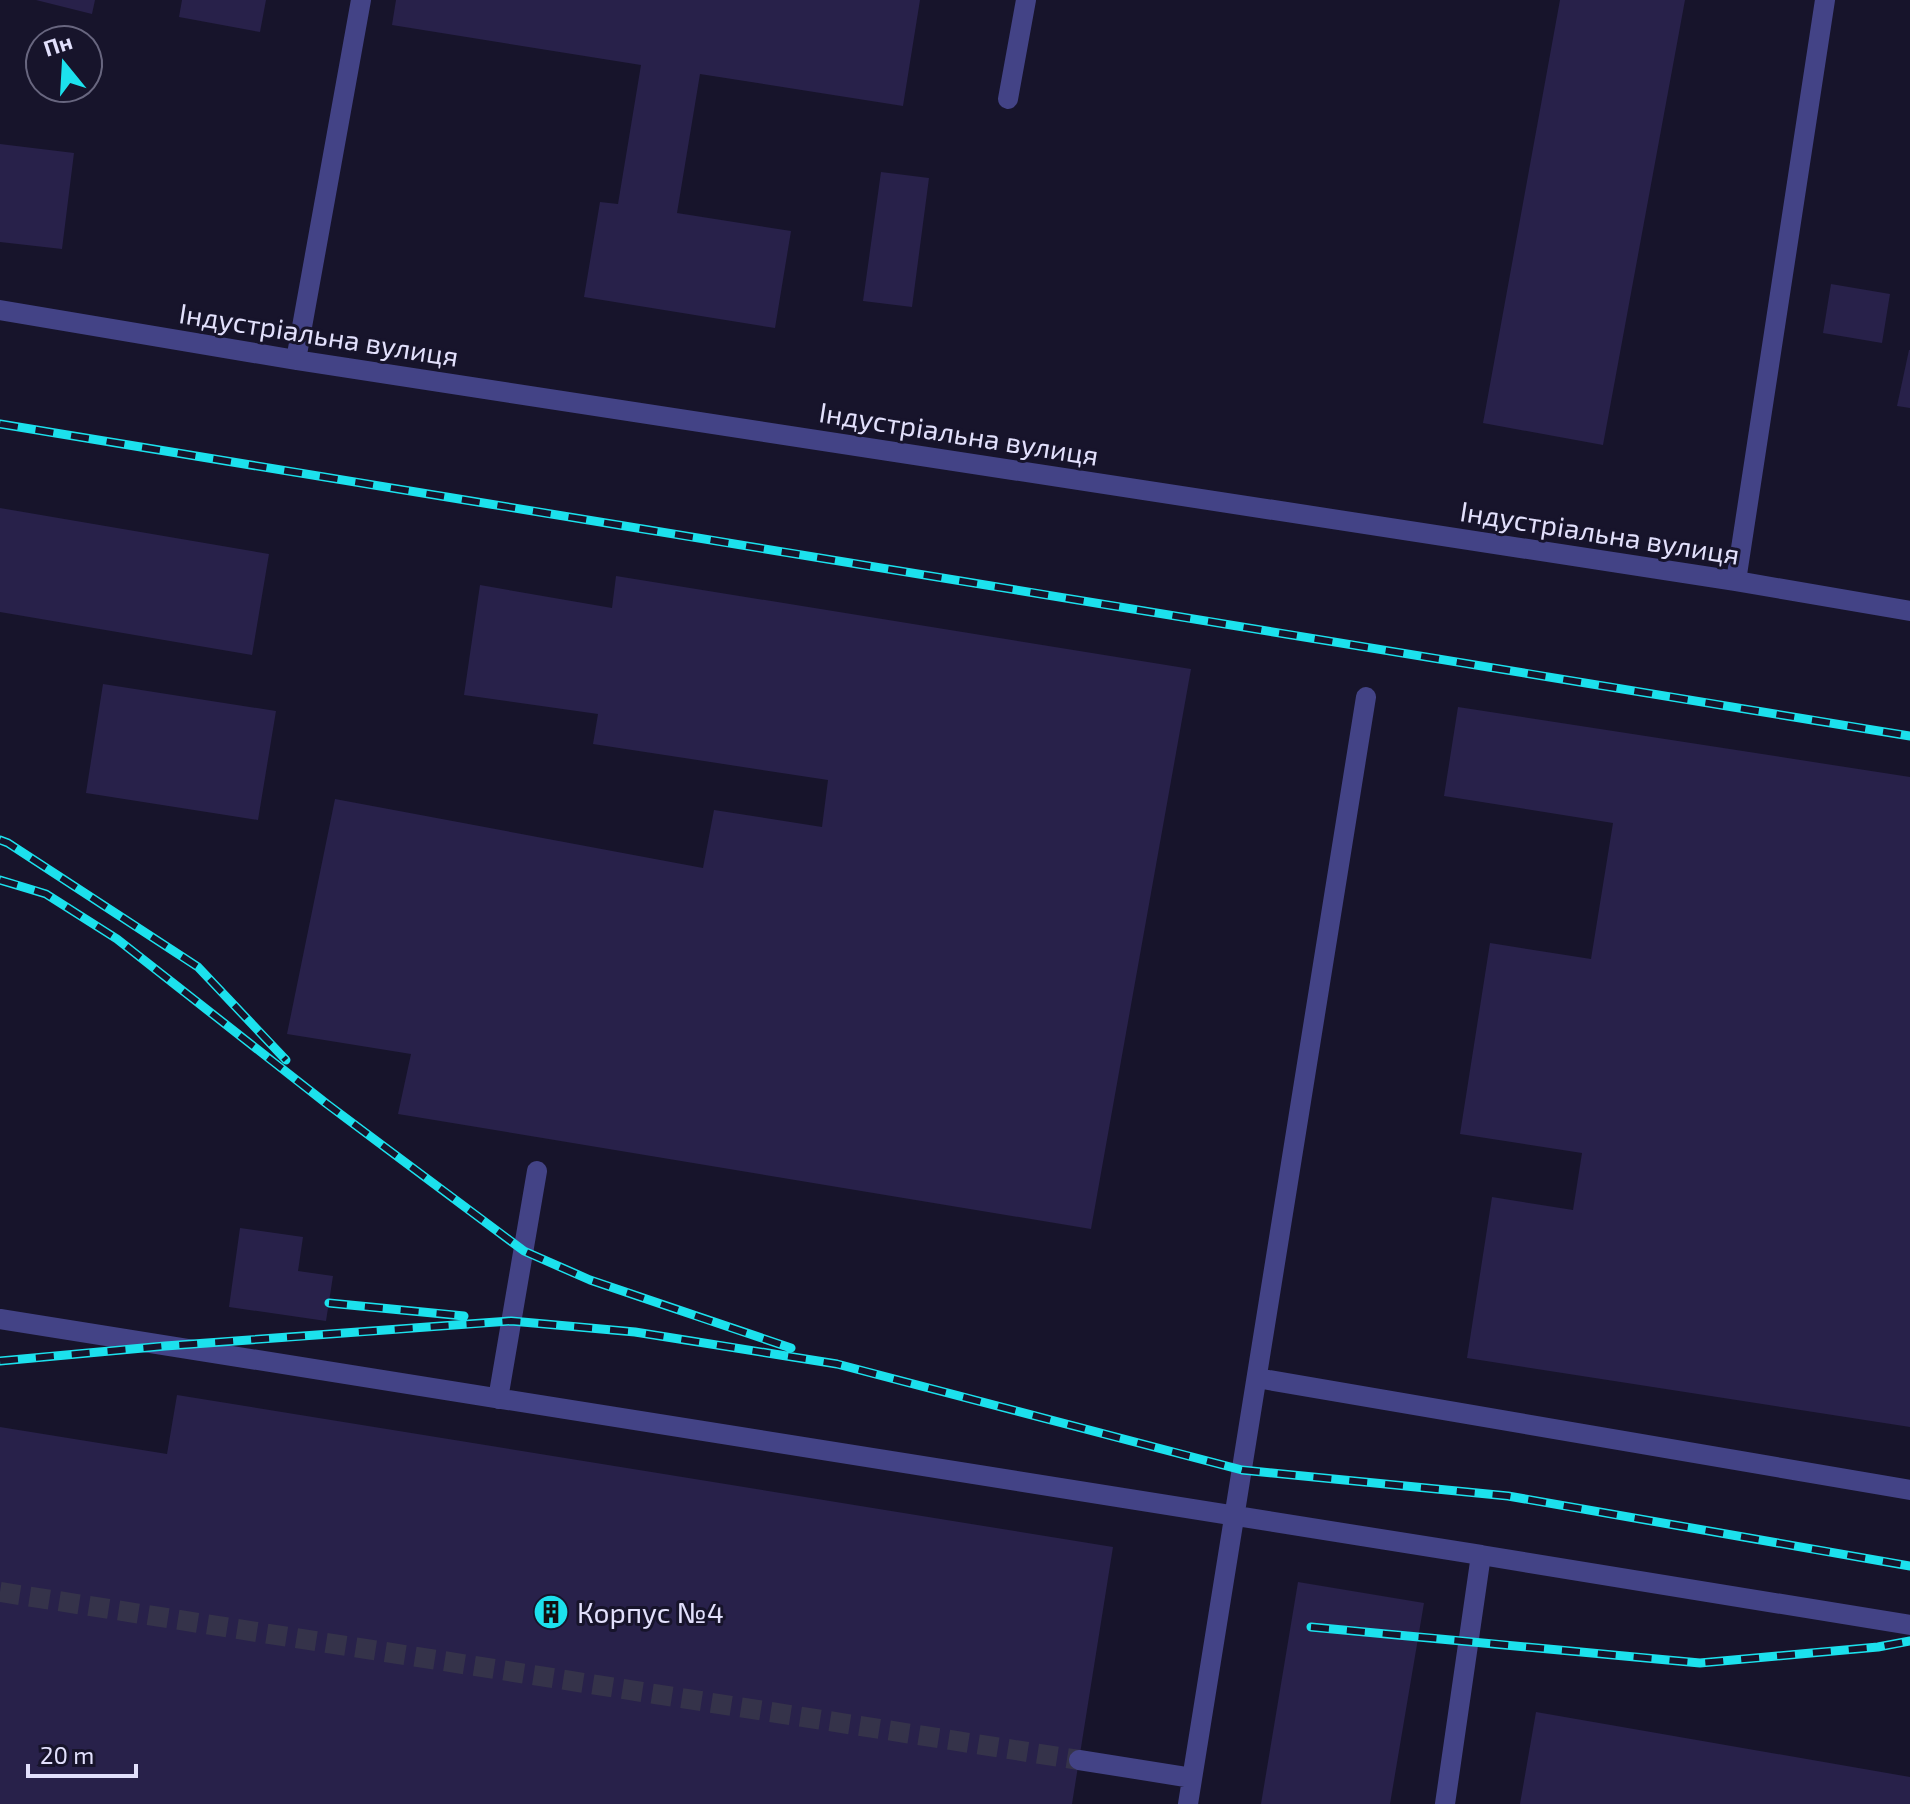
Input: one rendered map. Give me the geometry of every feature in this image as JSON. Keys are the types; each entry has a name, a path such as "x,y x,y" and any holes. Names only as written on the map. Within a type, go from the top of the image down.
{"street":[{"path":"296,360 361,0"},
{"path":"1008,99 1026,0"},
{"path":"1736,581 1825,0"},
{"name":"Індустріальна вулиця","path":"0,310 296,360 1736,581 1910,611"},
{"path":"1188,1804 1366,697"},
{"path":"498,1399 537,1171"},
{"path":"0,1319 1910,1625"},
{"path":"1257,1378 1910,1490"},
{"path":"1445,1804 1481,1555"},
{"path":"1079,1760 1192,1778"}],"building":[{"path":"36,0 95,0 92,14"},
{"path":"182,0 266,0 260,32 179,17"},
{"path":"396,0 920,0 903,106 700,74 677,213 791,231 775,328 584,297 600,202 618,204 641,65 392,25"},
{"path":"1560,0 1685,0 1603,445 1483,423"},
{"path":"0,144 74,153 62,249 0,242"},
{"path":"881,172 929,178 912,307 863,301"},
{"path":"1831,284 1890,294 1882,343 1823,333"},
{"path":"1910,350 1910,408 1897,406"},
{"path":"0,508 269,554 252,655 0,612"},
{"path":"616,576 1191,669 1091,1229 398,1114 411,1054 287,1034 335,799 703,868 714,810 822,827 828,780 593,744 598,714 464,695 480,585 612,608"},
{"path":"103,684 276,711 258,820 86,793"},
{"path":"1458,707 1910,777 1910,1427 1467,1358 1492,1197 1573,1210 1582,1153 1460,1134 1490,943 1591,959 1613,823 1444,796"},
{"path":"240,1228 303,1237 298,1271 333,1276 326,1321 229,1307"},
{"name":"Корпус №4","path":"177,1395 1113,1547 1072,1804 0,1804 0,1427 167,1454"},
{"path":"1298,1582 1424,1603 1390,1804 1261,1804"},
{"path":"1536,1712 1910,1777 1910,1804 1520,1804"}],"tunnel":[{"path":"0,1592 1079,1760"}],"railway":[{"path":"0,424 1910,736"},
{"path":"0,840 198,967 286,1060"},
{"path":"0,880 46,894 117,939 327,1104 524,1251 590,1280 791,1348"},
{"path":"329,1303 464,1316"},
{"path":"0,1361 511,1321 635,1332 837,1364 1242,1470 1508,1496 1910,1566"},
{"path":"1311,1627 1700,1663 1878,1647 1910,1641"}],"place":[{"name":"Корпус №4","path":"551,1612"}]}
